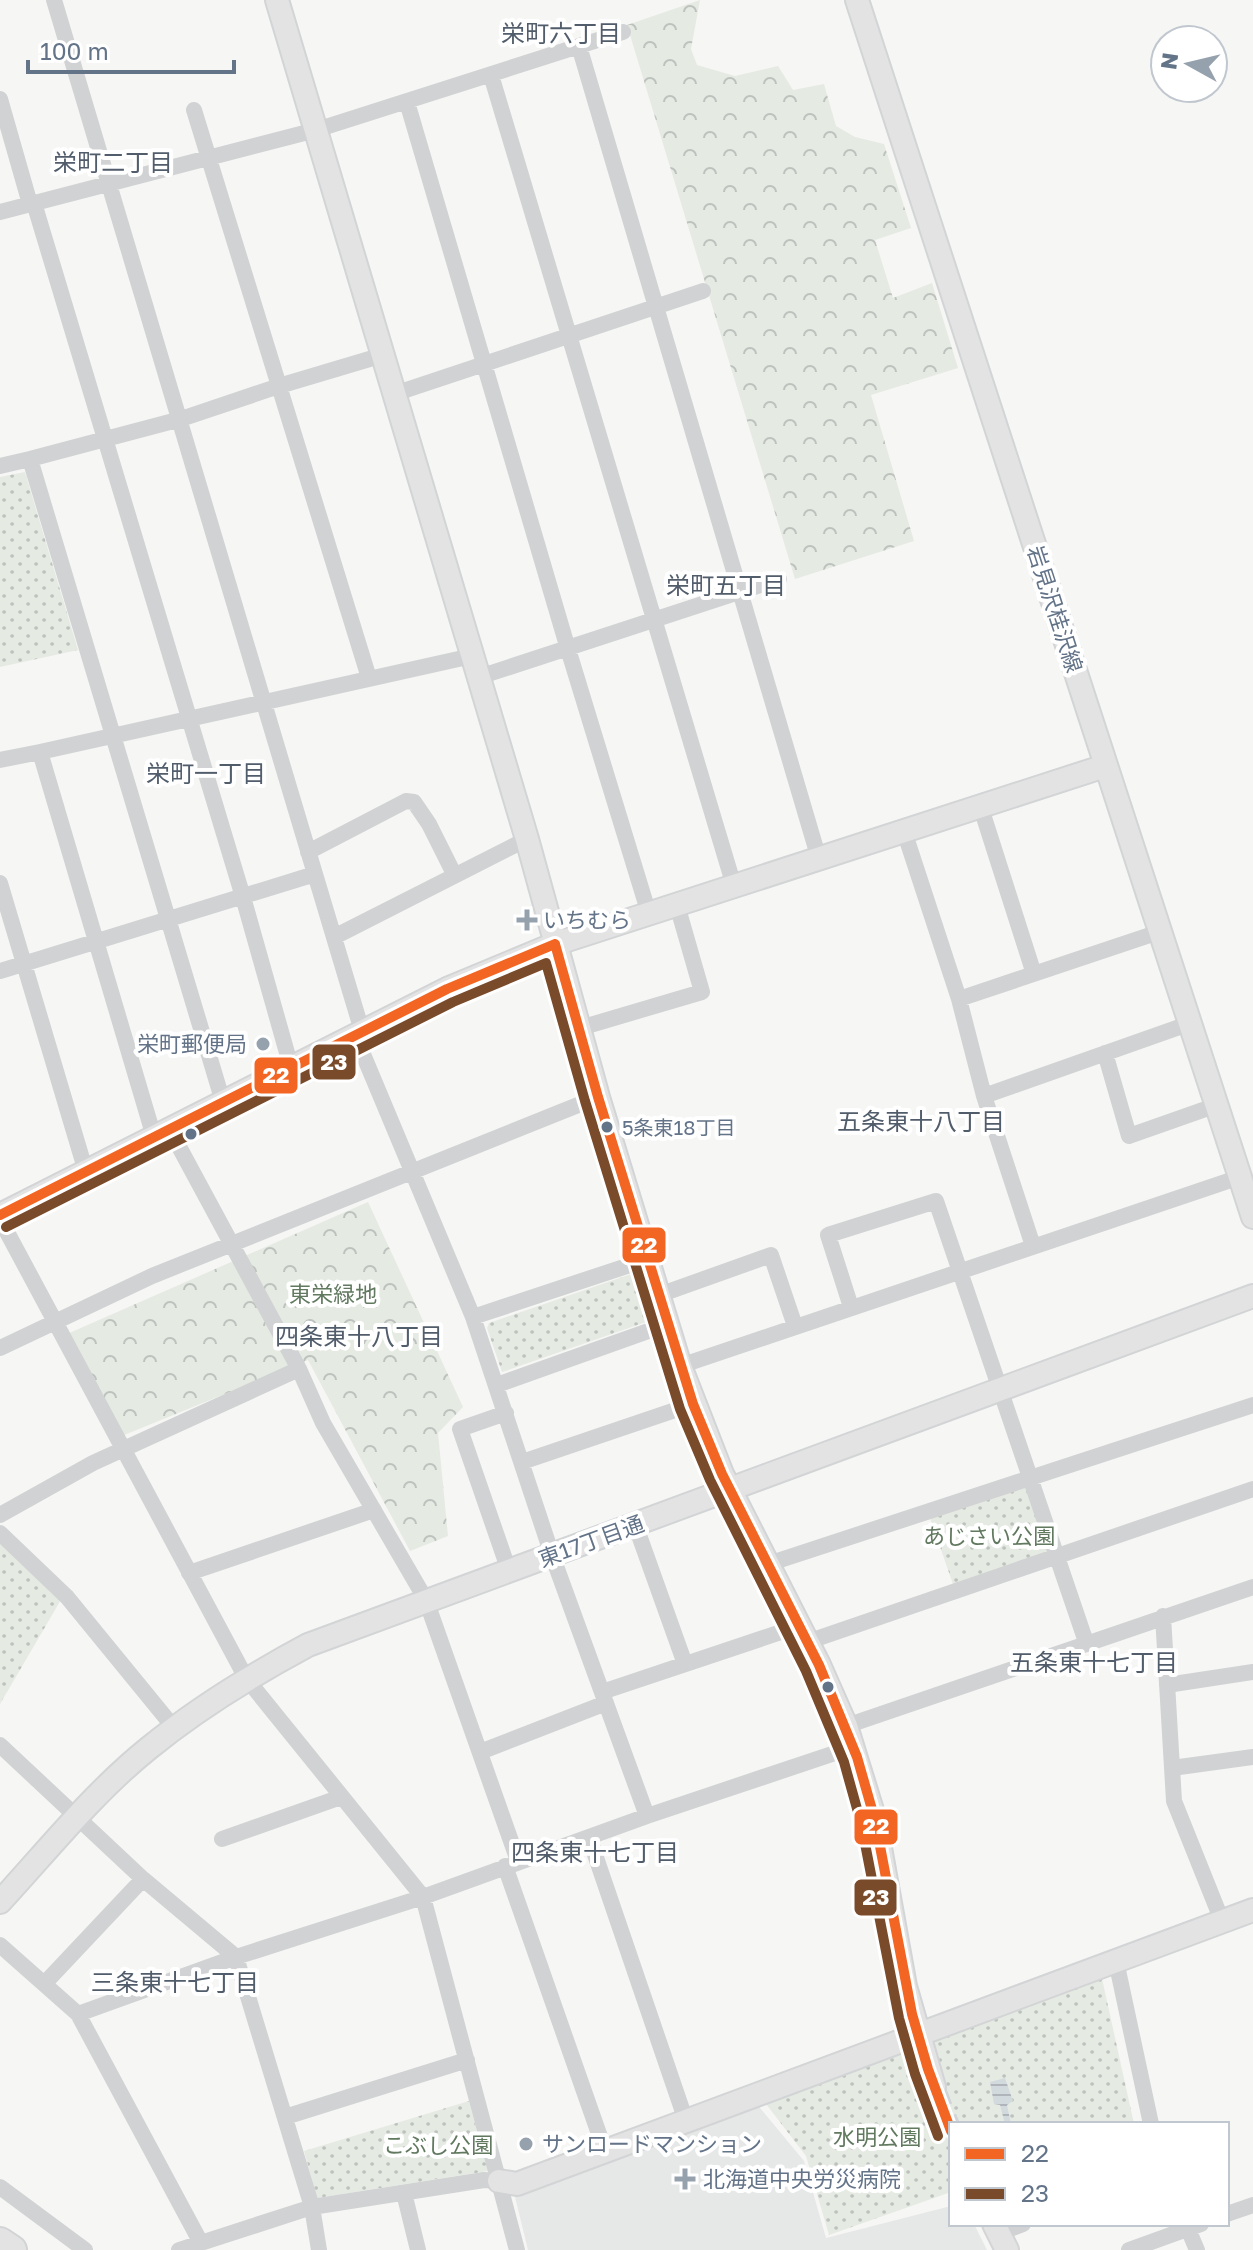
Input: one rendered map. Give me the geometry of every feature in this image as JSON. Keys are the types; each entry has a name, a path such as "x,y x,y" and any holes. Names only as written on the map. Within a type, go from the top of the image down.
{"highway":[{"path":"0,2242 12,2250"}],"street":[{"path":"54,0 265,702 334,937 358,1033 473,1317 552,1555 647,1816"},
{"path":"277,0 527,839 598,1097 680,1366 729,1489 846,1726 875,1820 905,1986 934,2087"},
{"name":"岩見沢桂沢線","path":"857,0 969,334 1188,1024 1248,1197"},
{"path":"0,212 316,130 623,32"},
{"path":"579,46 819,859"},
{"path":"491,75 734,886"},
{"path":"0,99 243,897 291,1067"},
{"path":"407,102 649,914"},
{"path":"194,110 369,678"},
{"path":"394,394 703,291"},
{"path":"0,466 181,419 383,355"},
{"path":"30,459 223,1102"},
{"path":"0,760 369,678 475,666 568,649 779,579"},
{"path":"40,752 97,942 162,1133 233,1243 299,1369 323,1423 426,1600 480,1752 512,1864 605,2151"},
{"path":"517,2250 423,1897 246,1678 0,1217 473,977 555,944 1105,766"},
{"path":"308,852 406,801 414,802 429,824 454,874"},
{"path":"981,808 1034,974"},
{"path":"904,831 959,999 984,1096 1033,1246"},
{"path":"334,937 527,839"},
{"path":"0,971 315,874"},
{"path":"0,883 86,1172"},
{"path":"580,1028 702,992 677,905"},
{"path":"959,999 1159,932"},
{"path":"984,1096 1188,1024"},
{"path":"1105,1053 1129,1136 1217,1105"},
{"path":"0,1348 152,1276 598,1097"},
{"path":"680,1366 1033,1246 1248,1197"},
{"path":"851,1307 828,1235 936,1201 1086,1642"},
{"path":"659,1295 771,1255 795,1326"},
{"path":"473,1317 648,1259"},
{"name":"東17丁目通","path":"0,1902 77,1817 149,1748 246,1678 308,1645 1253,1296"},
{"path":"497,1385 668,1324"},
{"path":"0,1515 123,1449 299,1369"},
{"path":"522,1462 693,1404"},
{"path":"768,1564 1253,1405"},
{"path":"506,1413 460,1429 509,1571"},
{"path":"480,1752 685,1664 803,1634 1056,1557 1253,1489"},
{"path":"189,1573 374,1510"},
{"path":"635,1524 685,1664"},
{"path":"0,1533 67,1597 175,1729"},
{"path":"846,1726 1253,1587"},
{"path":"1163,1616 1174,1801 1222,1921"},
{"path":"1167,1685 1253,1672"},
{"path":"0,1745 143,1879 236,1957 312,2207 319,2250"},
{"path":"78,2014 236,1957 423,1897 647,1816 853,1747"},
{"path":"1172,1768 1253,1757"},
{"path":"222,1839 341,1797"},
{"path":"589,1837 686,2121"},
{"path":"45,1983 143,1879"},
{"path":"179,2250 312,2207 484,2180 517,2184 1253,1910"},
{"path":"0,1945 78,2014 201,2243"},
{"path":"1116,1961 1151,2122"},
{"path":"285,2117 467,2060"},
{"path":"0,2187 85,2250"},
{"path":"404,2193 418,2250"},
{"path":"1229,2213 1253,2205"},
{"path":"1000,2236 1019,2226"},
{"path":"1129,2250 1191,2226 1197,2250"}],"shaded area":[{"path":"1005,2078 1013,2101 1007,2105 1011,2122 1004,2122 1000,2105 994,2104 990,2082"},
{"name":"北海道中央労災病院","path":"756,2103 804,2161 826,2238 949,2207 949,2226 975,2226 987,2250 528,2250 515,2197"}],"green space":[{"path":"700,0 691,49 697,65 735,76 778,66 793,90 824,84 836,126 855,137 884,144 911,228 875,240 893,298 932,283 958,368 871,395 914,541 795,579 627,25"},
{"path":"25,472 78,650 0,667 0,477"},
{"name":"東栄緑地","path":"368,1202 463,1407 438,1433 448,1536 410,1551 308,1360 117,1438 67,1334"},
{"path":"634,1273 649,1321 502,1372 487,1328 489,1323"},
{"name":"あじさい公園","path":"1025,1485 1049,1554 954,1587 930,1518"},
{"path":"0,1539 62,1598 0,1704"},
{"name":"水明公園","path":"1101,1974 1134,2122 949,2122 949,2193 829,2235 806,2156 763,2100"},
{"name":"こぶし公園","path":"469,2101 488,2171 317,2198 304,2151"}],"tunnel":[{"path":"934,2087 949,2126"}],"transit line":[{"name":"22","path":"555,944 598,1097 693,1404 722,1474 819,1665 857,1757 875,1820 912,2014 949,2126"},
{"name":"22","path":"0,1215 447,989 555,944"},
{"name":"23","path":"6,1227 453,1002 546,963 680,1409 710,1480 806,1671 844,1762 861,1823 899,2018 938,2136"}],"place":[{"name":"いちむら","path":"527,920"},
{"name":"栄町郵便局","path":"263,1044"},
{"name":"5条東18丁目","path":"607,1127"},
{"name":"サンロードマンション","path":"526,2144"},
{"name":"北海道中央労災病院","path":"685,2179"}],"district":[{"name":"栄町六丁目","path":"561,34"},
{"name":"栄町二丁目","path":"113,163"},
{"name":"栄町五丁目","path":"726,586"},
{"name":"栄町一丁目","path":"206,774"},
{"name":"五条東十八丁目","path":"921,1122"},
{"name":"四条東十八丁目","path":"359,1337"},
{"name":"五条東十七丁目","path":"1094,1663"},
{"name":"四条東十七丁目","path":"595,1853"},
{"name":"三条東十七丁目","path":"175,1983"}]}
